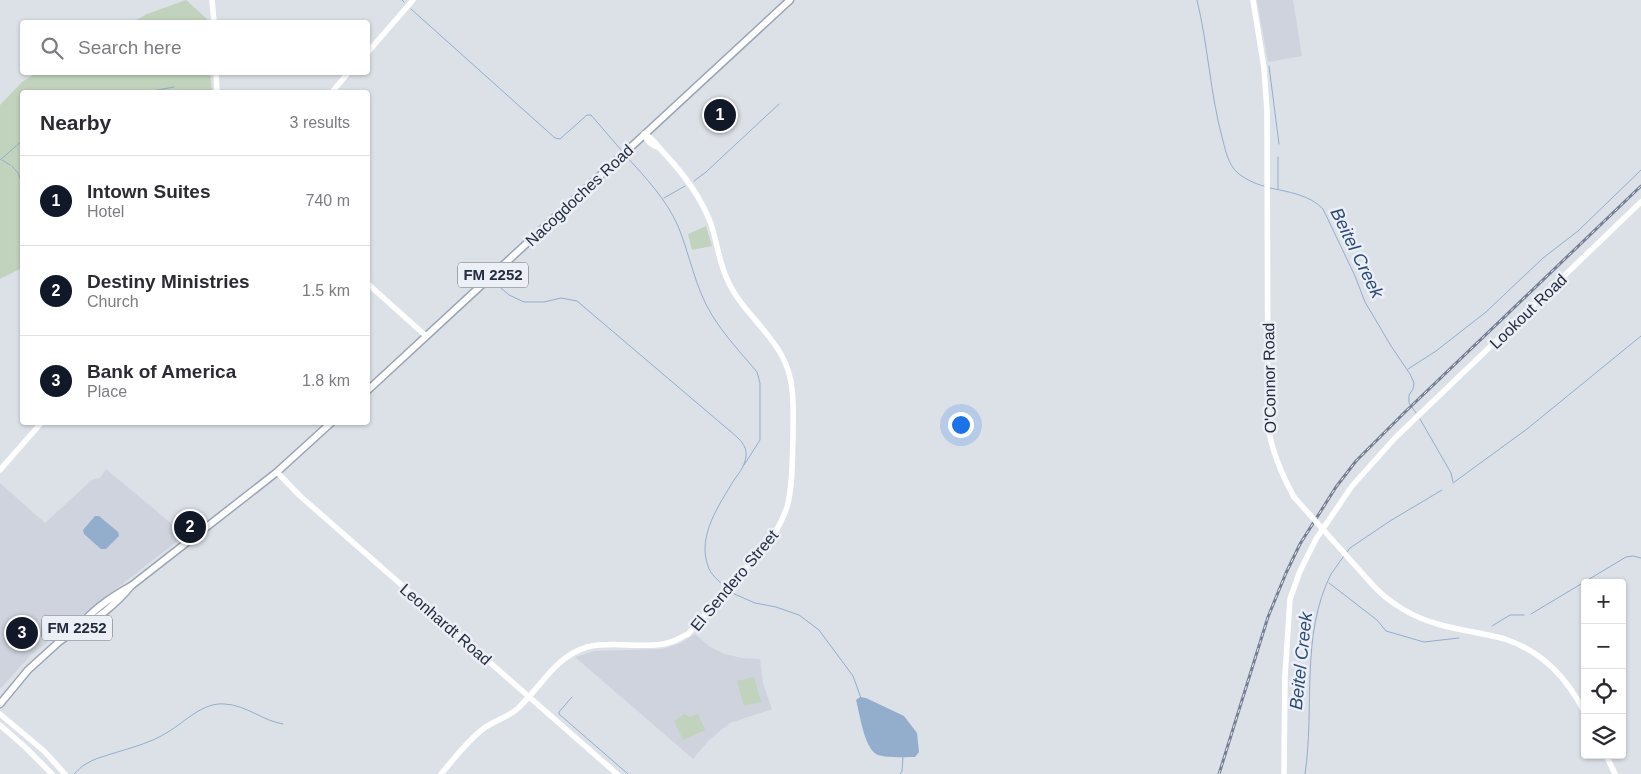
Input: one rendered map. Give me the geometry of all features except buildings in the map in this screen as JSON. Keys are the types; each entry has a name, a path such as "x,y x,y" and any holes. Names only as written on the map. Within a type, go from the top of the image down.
{"main road":[{"name":"Nacogdoches Road","path":"370,388 790,0"},
{"name":"FM 2252","path":"0,704 28,670 84,620 115,595 131,586 277,472 329,425"}],"street":[{"path":"212,0 214,20"},
{"path":"370,50 413,0"},
{"name":"O'Connor Road","path":"1253,0 1265,80 1267,111 1268,427 1280,469 1294,497 1379,592 1407,611 1430,622 1506,640 1534,653 1552,666 1568,684 1581,706"},
{"path":"216,75 217,90"},
{"path":"334,90 346,75"},
{"name":"El Sendero Street","path":"441,774 481,730 511,714 530,696 558,663 580,650 596,646 658,645 674,641 688,634 773,536 783,518 788,501 792,470 793,397 786,365 778,350 745,310 732,290 721,263 710,223 696,194 680,170 657,147 647,141 644,134"},
{"name":"Lookout Road","path":"1284,774 1286,650 1290,599 1295,583 1313,545 1352,486 1396,438 1641,202"},
{"path":"370,286 426,336"},
{"path":"0,470 39,425"},
{"name":"Leonhardt Road","path":"277,472 299,495 617,774"},
{"path":"0,714 44,751 65,774"},
{"path":"0,726 25,747 52,774"},
{"path":"1608,759 1615,774"}],"shaded area":[{"path":"1257,0 1293,0 1302,56 1268,62"},
{"path":"106,469 185,535 31,655 0,689 0,483 45,523 93,479 100,478"},
{"path":"695,634 710,647 725,654 742,658 760,659 763,683 772,709 730,723 709,740 693,759 575,657 595,651 662,649 681,643"}],"green space":[{"path":"186,0 207,20 136,20 147,14"},
{"path":"33,75 210,75 212,90 20,90 20,269 0,279 0,105 22,82"},
{"path":"706,226 712,246 692,250 688,234"},
{"path":"754,677 761,702 744,706 737,681"},
{"path":"684,714 690,717 698,714 705,730 683,740 674,721"}],"water":[{"path":"95,516 99,516 118,532 119,536 106,549 101,549 84,534 83,530"},
{"path":"860,697 904,716 917,733 919,752 915,757 886,757 878,755 873,751 866,739 861,722 856,700"}],"waterway":[{"name":"Beitel Creek","path":"1197,0 1215,103 1228,158 1240,175 1264,186"},
{"path":"411,9 555,138 560,139 587,115 591,115 622,151"},
{"path":"1269,66 1279,144"},
{"path":"158,90 174,87"},
{"path":"694,181 779,104"},
{"path":"0,160 20,143"},
{"path":"626,156 668,207 678,226 706,305 722,330 757,372 760,383 760,440 744,465"},
{"path":"1278,157 1278,189"},
{"path":"2,160 10,165"},
{"path":"12,166 20,178"},
{"path":"1408,369 1436,351 1486,312 1543,258 1578,231 1641,170"},
{"path":"664,198 685,186"},
{"name":"Beitel Creek","path":"1270,188 1306,197 1323,209 1355,276 1365,302 1410,374 1414,383 1409,395 1409,403 1416,413"},
{"path":"494,282 509,295 524,302 544,302 561,298 577,301 733,433 742,443 746,452 744,464 716,510 707,532 705,543 705,555 709,569 725,587"},
{"path":"1453,483 1527,429 1641,336"},
{"name":"Beitel Creek","path":"1420,419 1451,473 1453,482"},
{"name":"Beitel Creek","path":"1347,552 1390,521 1442,490"},
{"name":"Beitel Creek","path":"1305,774 1308,749 1310,672 1315,622 1321,598 1331,574 1344,556"},
{"path":"1531,614 1626,557 1641,558"},
{"path":"1329,583 1377,620 1386,631 1424,642 1459,638"},
{"path":"732,593 755,603 776,607 799,615 819,630 853,676 861,698"},
{"path":"1492,626 1510,615 1524,615"},
{"path":"572,697 559,714 628,774"},
{"path":"74,774 95,759 155,739 202,709 217,704 240,707 268,720 283,724"},
{"path":"900,774 903,756"}],"railway":[{"path":"1219,774 1268,617 1300,544 1336,487 1356,461 1404,413 1641,186"}],"place":[{"name":"Intown Suites","path":"720,115"},
{"name":"Destiny Ministries","path":"190,527"},
{"name":"Bank of America","path":"22,633"}]}
